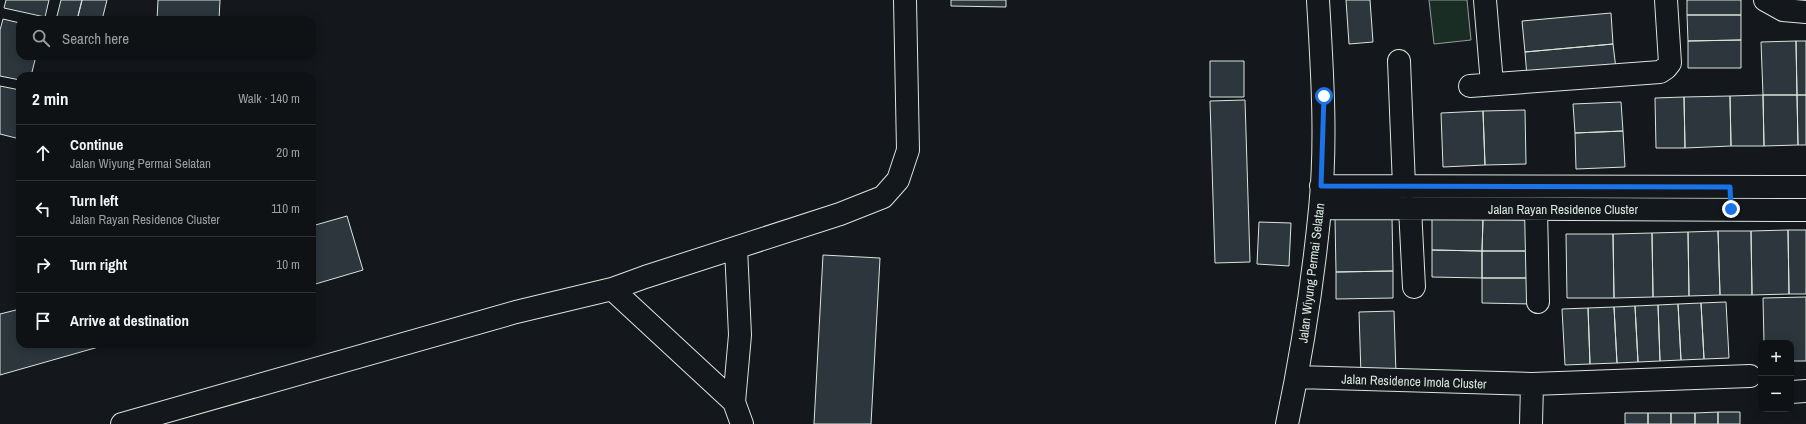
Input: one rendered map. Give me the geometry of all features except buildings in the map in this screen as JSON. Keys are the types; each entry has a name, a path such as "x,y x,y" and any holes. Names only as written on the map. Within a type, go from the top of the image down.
{"street":[{"path":"122,424 516,312 612,289 840,214 883,197 898,180 908,150 905,0"},
{"name":"Jalan Wiyung Permai Selatan","path":"1287,424 1338,208 1321,186 1324,96 1318,0"},
{"path":"1485,0 1492,84"},
{"path":"1470,86 1660,72 1670,63 1666,0"},
{"path":"1765,0 1783,10 1806,12"},
{"path":"1399,61 1404,186"},
{"name":"Jalan Rayan Residence Cluster","path":"1321,186 1806,187"},
{"path":"1338,208 1355,186"},
{"path":"1730,187 1731,209"},
{"name":"Jalan Rayan Residence Cluster","path":"1338,208 1806,210"},
{"path":"1410,208 1414,288"},
{"path":"1536,209 1538,302"},
{"path":"736,248 740,335 734,402 742,424"},
{"path":"612,289 734,402"},
{"name":"Jalan Residence Imola Cluster","path":"1297,378 1532,384 1750,376"},
{"path":"1531,424 1532,384"},
{"path":"1794,392 1806,391"}],"green space":[{"path":"1429,0 1467,0 1471,40 1434,44"}],"route":[{"path":"1324,96 1321,186 1730,187 1731,209"}]}
